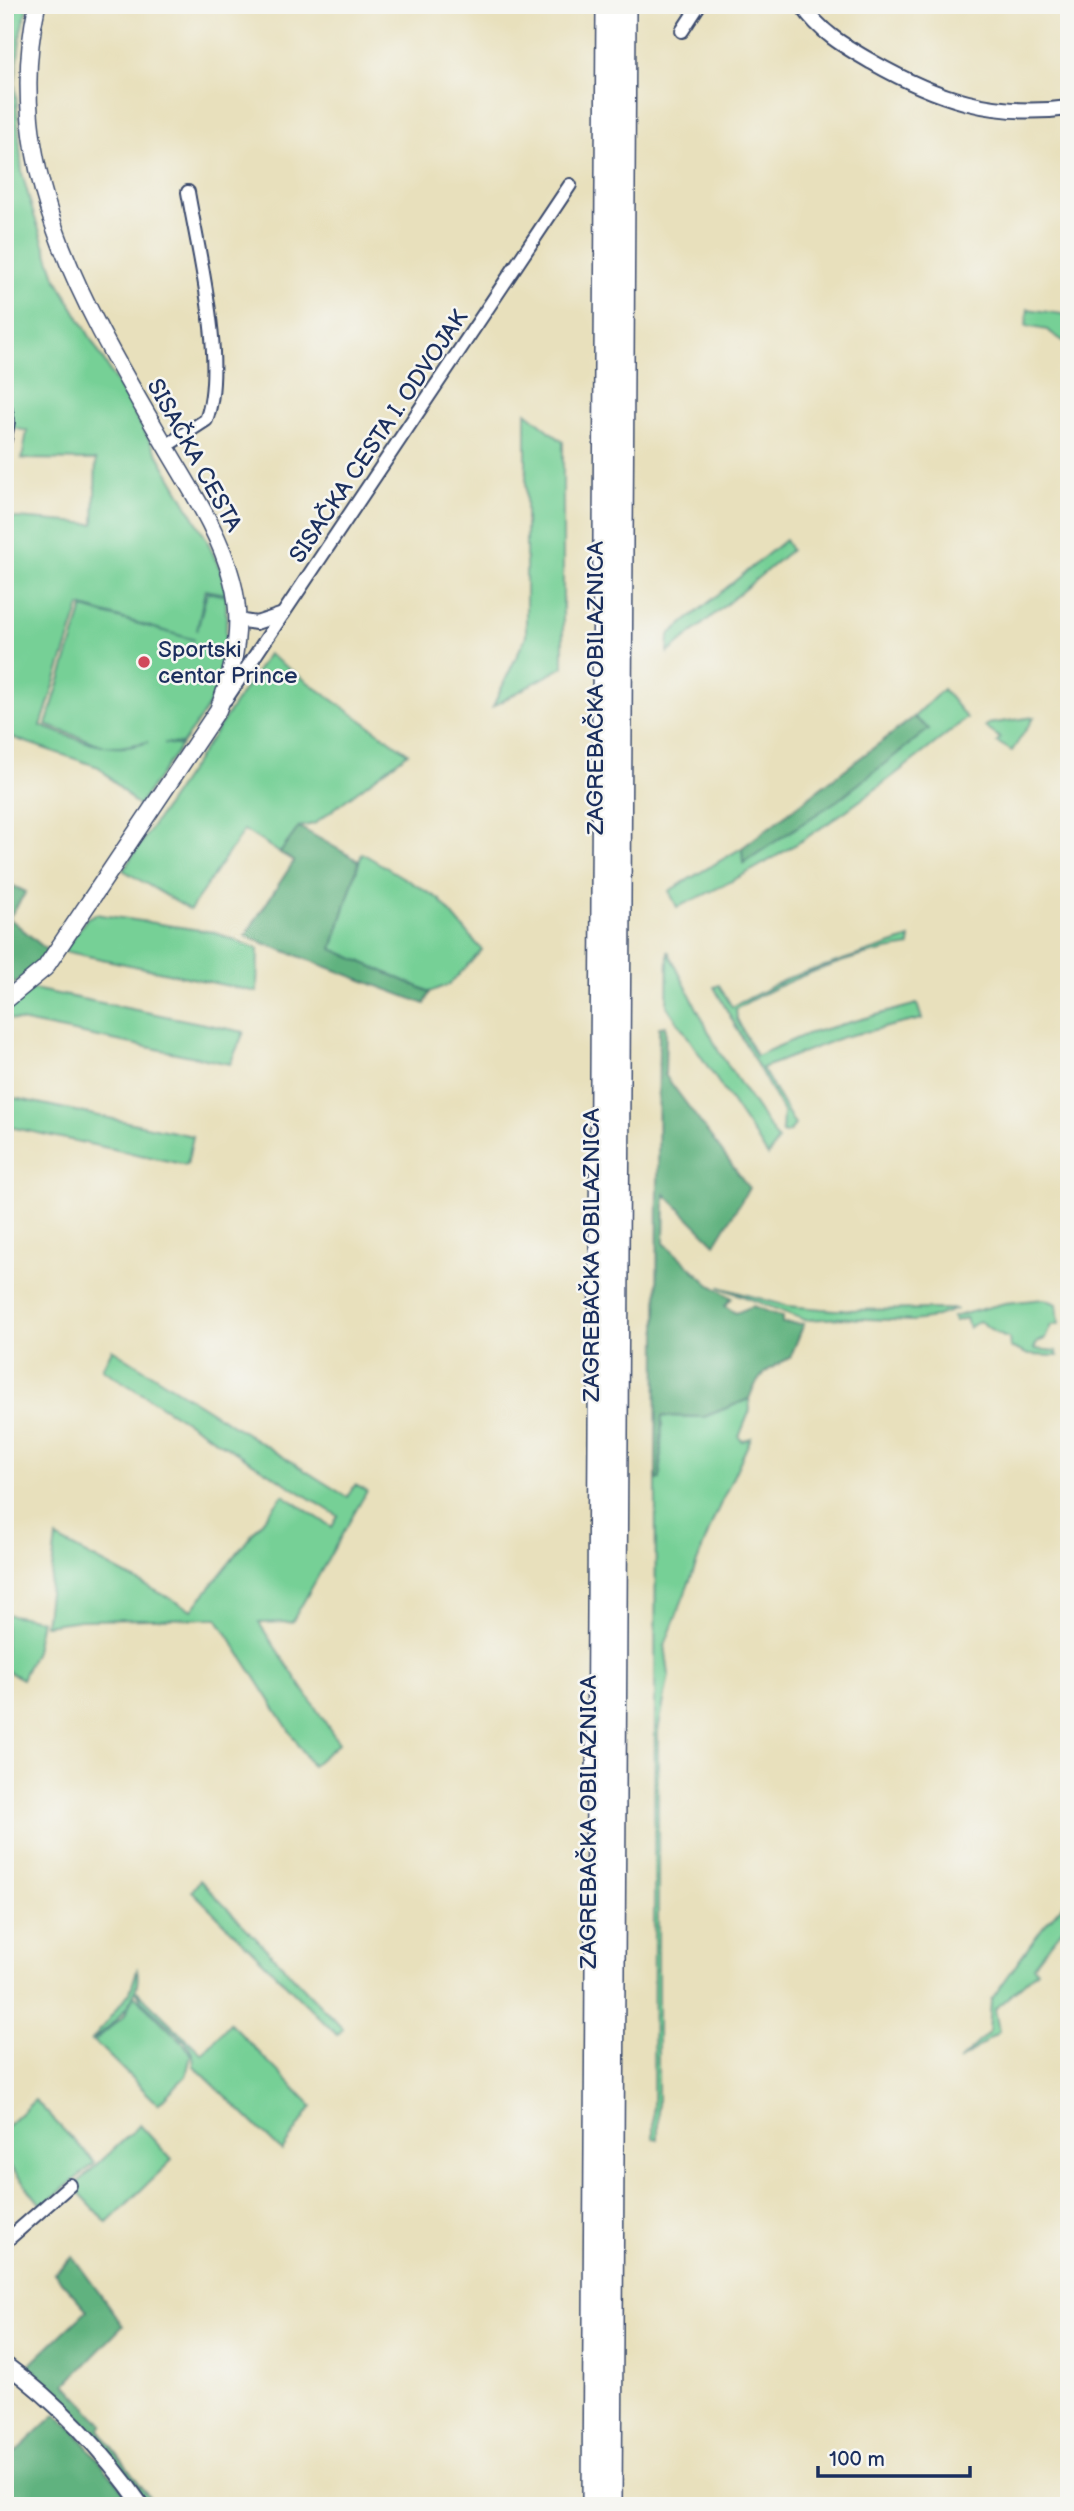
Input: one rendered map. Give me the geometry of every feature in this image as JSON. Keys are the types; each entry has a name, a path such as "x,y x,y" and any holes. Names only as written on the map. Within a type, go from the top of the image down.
{"highway":[{"name":"ZAGREBAČKA OBILAZNICA","path":"593,2506 607,5"},
{"name":"ZAGREBAČKA OBILAZNICA","path":"611,2506 625,5"}],"main road":[{"name":"SISAČKA CESTA","path":"5,1001 45,968 218,710 232,663 237,620 233,581 203,510 72,283 51,239 31,172 24,108 28,44 37,5"}],"street":[{"path":"682,30 699,5"},
{"path":"802,5 820,29 835,42 936,95 990,108 1024,111 1069,107"},
{"name":"SISAČKA CESTA I. ODVOJAK","path":"218,710 570,185"},
{"path":"166,446 205,419 212,390 211,334 188,192"},
{"path":"5,406 8,421 5,440"},
{"path":"237,620 256,623 283,614"},
{"path":"5,2242 70,2185"},
{"path":"5,2364 58,2405 80,2427 142,2506"}],"green space":[{"path":"5,5 28,5 21,30 15,84 22,173 55,276 207,540 221,571 226,594 205,590 197,631 207,592 226,596 225,651 216,691 182,744 164,743 181,746 138,806 99,767 5,735 5,517 94,524 96,460 22,459 27,431 5,426","holes":["80,606 195,640 83,608 46,725 104,746 41,726"]},
{"path":"1028,309 1069,315 1069,345 1047,330 1026,326"},
{"path":"526,412 563,442 563,667 493,706 526,636"},
{"path":"785,540 791,550 668,653 669,635"},
{"path":"268,654 408,753 314,824 299,827 280,853 244,830 190,910 123,870"},
{"path":"943,689 967,718 829,823 717,889 677,907 669,891 742,848 744,863 928,729 914,717"},
{"path":"914,717 929,729 838,800 743,863 742,848"},
{"path":"1034,717 1012,751 997,742 1000,738 985,727 988,724"},
{"path":"299,827 359,861 332,949 430,992 425,1004 245,936 294,861 280,853"},
{"path":"362,853 439,899 482,950 450,984 430,992 332,949"},
{"path":"5,882 26,892 9,918 48,951 34,969 5,990"},
{"path":"95,914 213,932 258,949 257,992 64,951 87,918"},
{"path":"910,938 910,946 865,955 820,969 736,1009 737,1019 756,1056 807,1034 917,1004 922,1019 843,1037 762,1068 795,1125 789,1132 782,1133 783,1112 714,987 719,985 732,1007 788,978"},
{"path":"668,951 719,1052 778,1140 768,1156 667,1006"},
{"path":"33,989 244,1032 230,1064 5,1018 5,1011"},
{"path":"666,1026 665,1075 749,1188 715,1244 665,1194 664,1243 709,1284 732,1298 725,1306 736,1313 753,1306 782,1317 782,1323 804,1324 790,1358 764,1374 749,1399 704,1417 662,1416 660,1479 656,1480 659,1027"},
{"path":"5,1096 193,1136 187,1165 5,1126"},
{"path":"719,1287 787,1306 835,1310 957,1309 913,1321 844,1318 805,1320"},
{"path":"1044,1299 1057,1304 1059,1324 1051,1325 1045,1339 1037,1342 1034,1349 1056,1351 1058,1356 1029,1355 1010,1347 1009,1338 997,1334 979,1321 969,1328 966,1318 955,1321 952,1317 1005,1303"},
{"path":"112,1349 347,1497 355,1485 367,1491 292,1622 259,1623 339,1743 312,1766 217,1618 80,1620 45,1625 56,1538 192,1610 283,1495 332,1527 338,1516 102,1369"},
{"path":"749,1399 750,1410 739,1437 742,1441 751,1438 715,1516 665,1645 669,1675 658,1731 658,2139 653,2138 656,1480 660,1479 662,1416 704,1417"},
{"path":"5,1614 41,1620 35,1651 22,1679 5,1670"},
{"path":"200,1880 343,2029 337,2035 192,1891"},
{"path":"1069,1898 1069,1921 1033,1966 1037,1971 995,2009 999,2032 959,2061 989,2032 991,2000 1043,1927"},
{"path":"137,1970 138,1980 131,2001 108,2028 91,2041 130,1992"},
{"path":"137,1991 202,2054 230,2023 312,2106 282,2151 194,2066 193,2055 186,2042 141,2000"},
{"path":"134,1995 185,2045 191,2055 186,2076 158,2104 94,2041 124,2016"},
{"path":"35,2100 95,2163 42,2206 5,2160 5,2128"},
{"path":"140,2125 172,2160 107,2223 73,2187"},
{"path":"73,2257 123,2326 66,2384 103,2425 99,2429 156,2506 149,2506 83,2423 24,2370 87,2310 54,2273"},
{"path":"56,2414 74,2430 131,2499 115,2506 102,2500 99,2506 5,2506 5,2462"}],"place":[{"name":"Sportski centar Prince","path":"144,662"}]}
